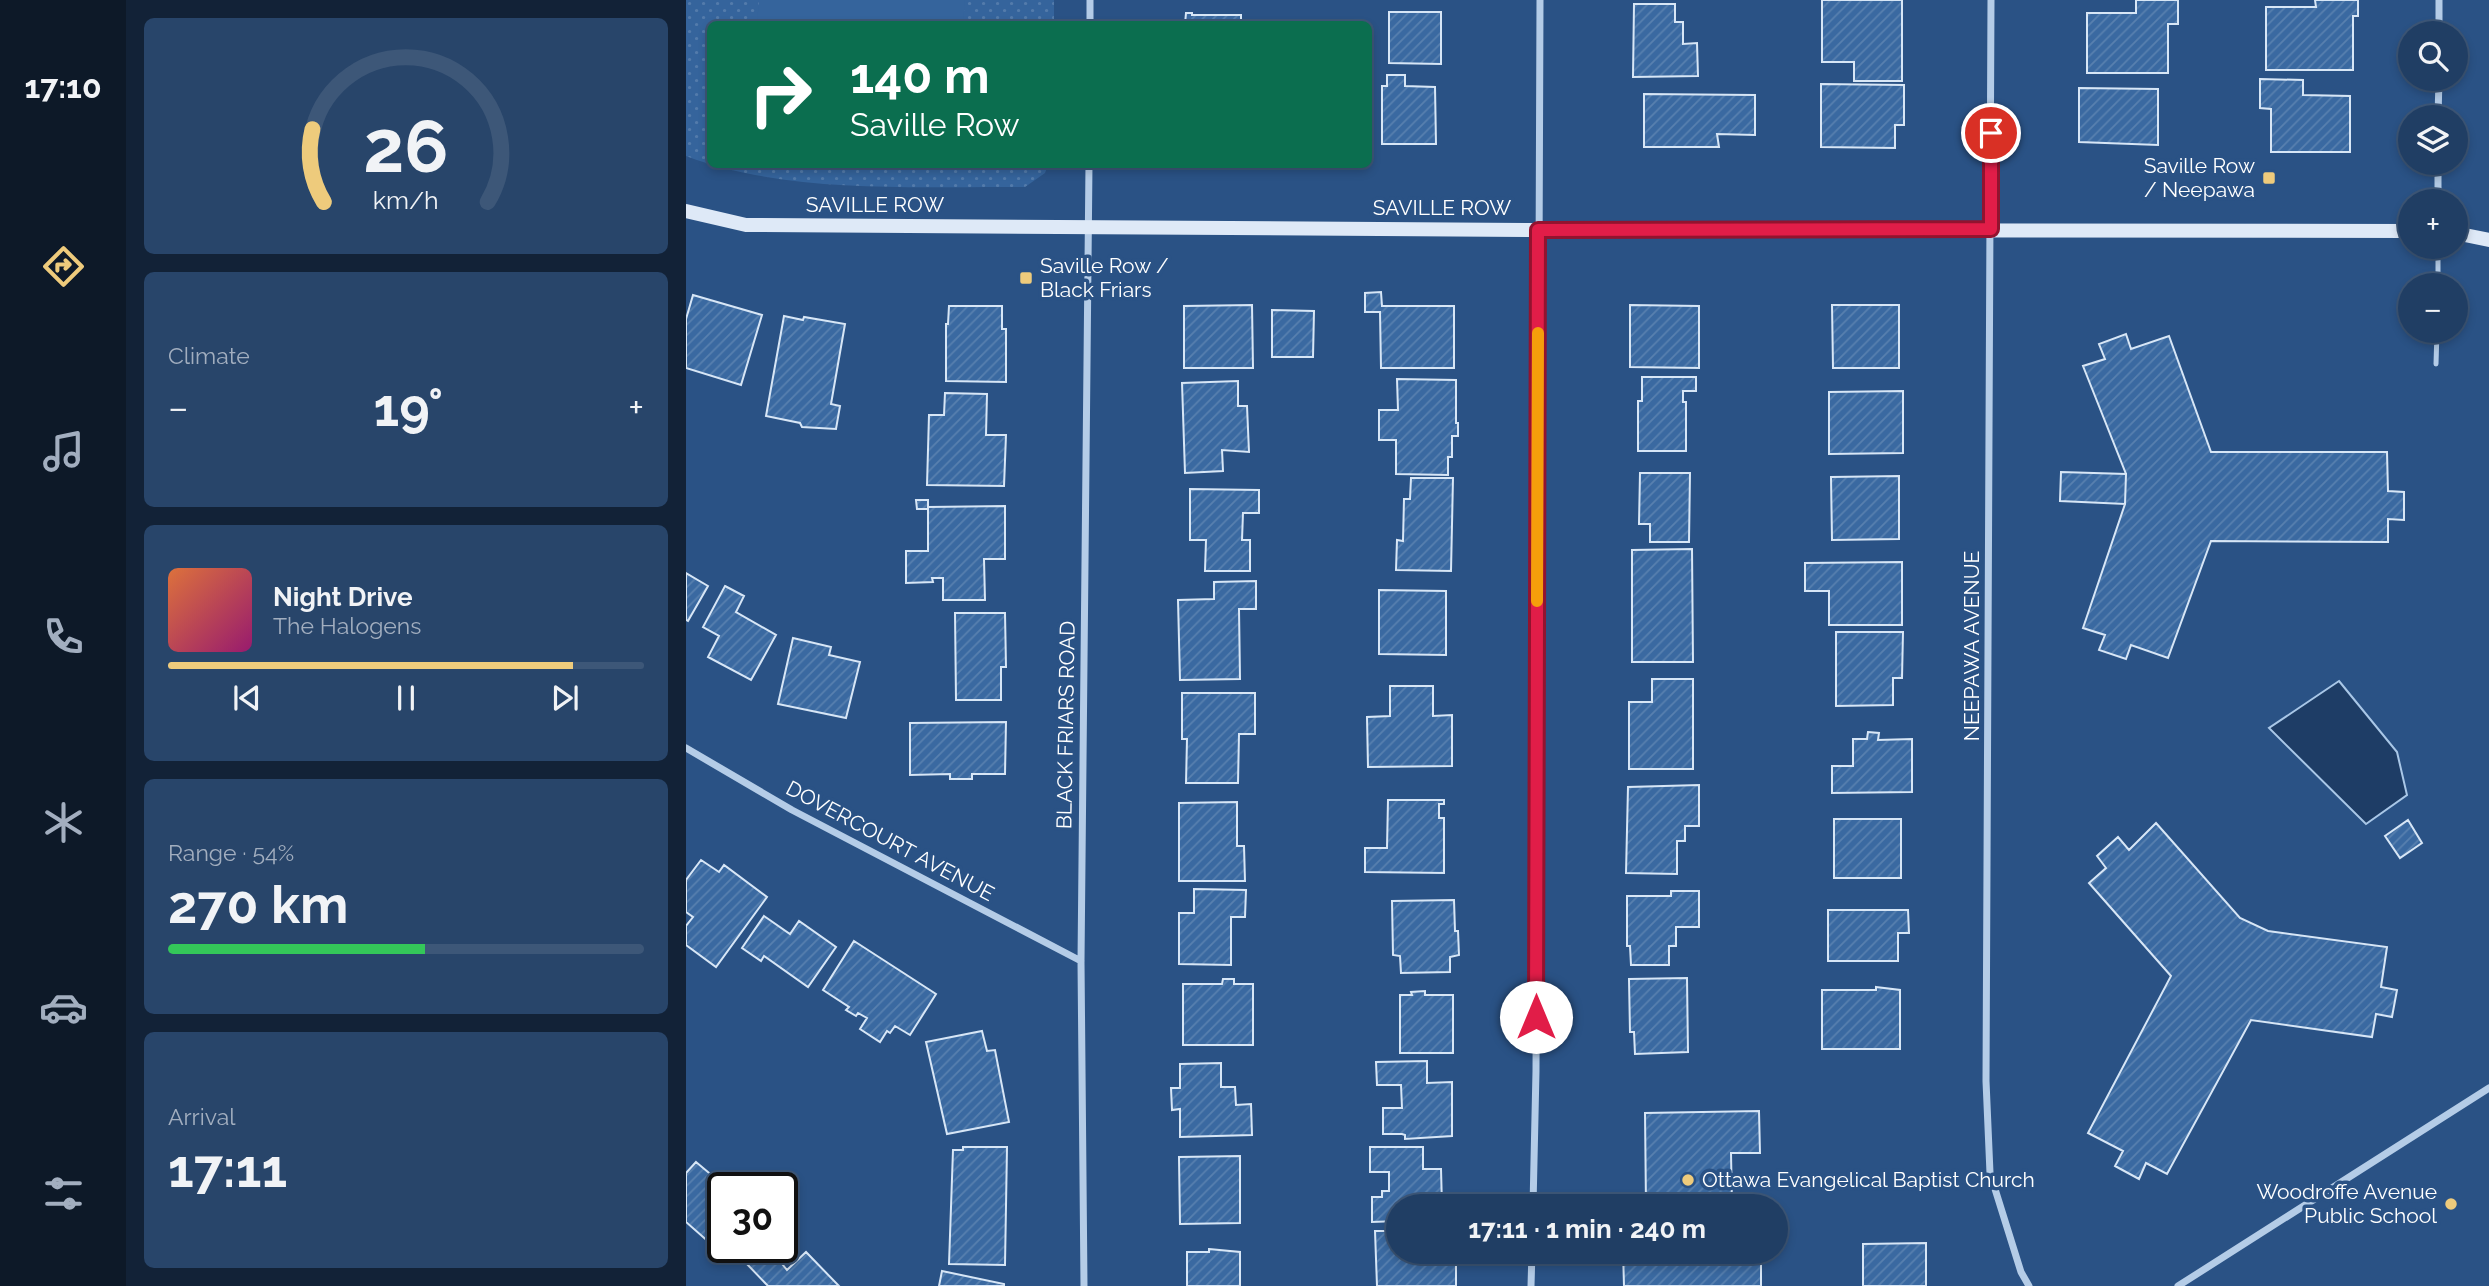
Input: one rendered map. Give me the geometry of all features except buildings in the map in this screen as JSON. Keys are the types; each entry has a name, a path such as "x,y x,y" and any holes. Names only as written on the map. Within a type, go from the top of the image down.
{"street":[{"path":"1090,0 1090,21"},
{"path":"1533,1194 1540,0"},
{"name":"NEEPAWA AVENUE","path":"1991,0 1986,1081 1990,1173 2021,1272 2029,1286"},
{"path":"2439,0 2439,21"},
{"name":"BLACK FRIARS ROAD","path":"1084,1286 1081,961 1089,168"},
{"name":"SAVILLE ROW","path":"686,211 746,225 1538,230 2398,231"},
{"path":"2468,236 2489,240"},
{"name":"DOVERCOURT AVENUE","path":"686,748 792,810 1081,961"},
{"path":"2178,1286 2489,1088"},
{"path":"1531,1286 1532,1264"}],"lane":[{"path":"2436,364 2437,343"}],"shaded area":[{"path":"686,0 1054,0 1054,21 707,21 707,163 686,156"},
{"path":"759,0 965,0 963,21 757,21"},
{"path":"726,168 1047,168 1045,173 1025,187 854,186 767,177"},
{"path":"2339,681 2397,752 2407,795 2366,824 2269,728"}],"slow traffic":[{"path":"1537,601 1538,333"}],"place":[{"name":"Saville Row / Neepawa","path":"2269,178"},
{"name":"Saville Row / Black Friars","path":"1026,278"},
{"name":"Ottawa Evangelical Baptist Church","path":"1688,1180"},
{"name":"Woodroffe Avenue Public School","path":"2451,1204"}],"route":[{"path":"1536,1017 1538,230 1991,229 1991,133"}]}
